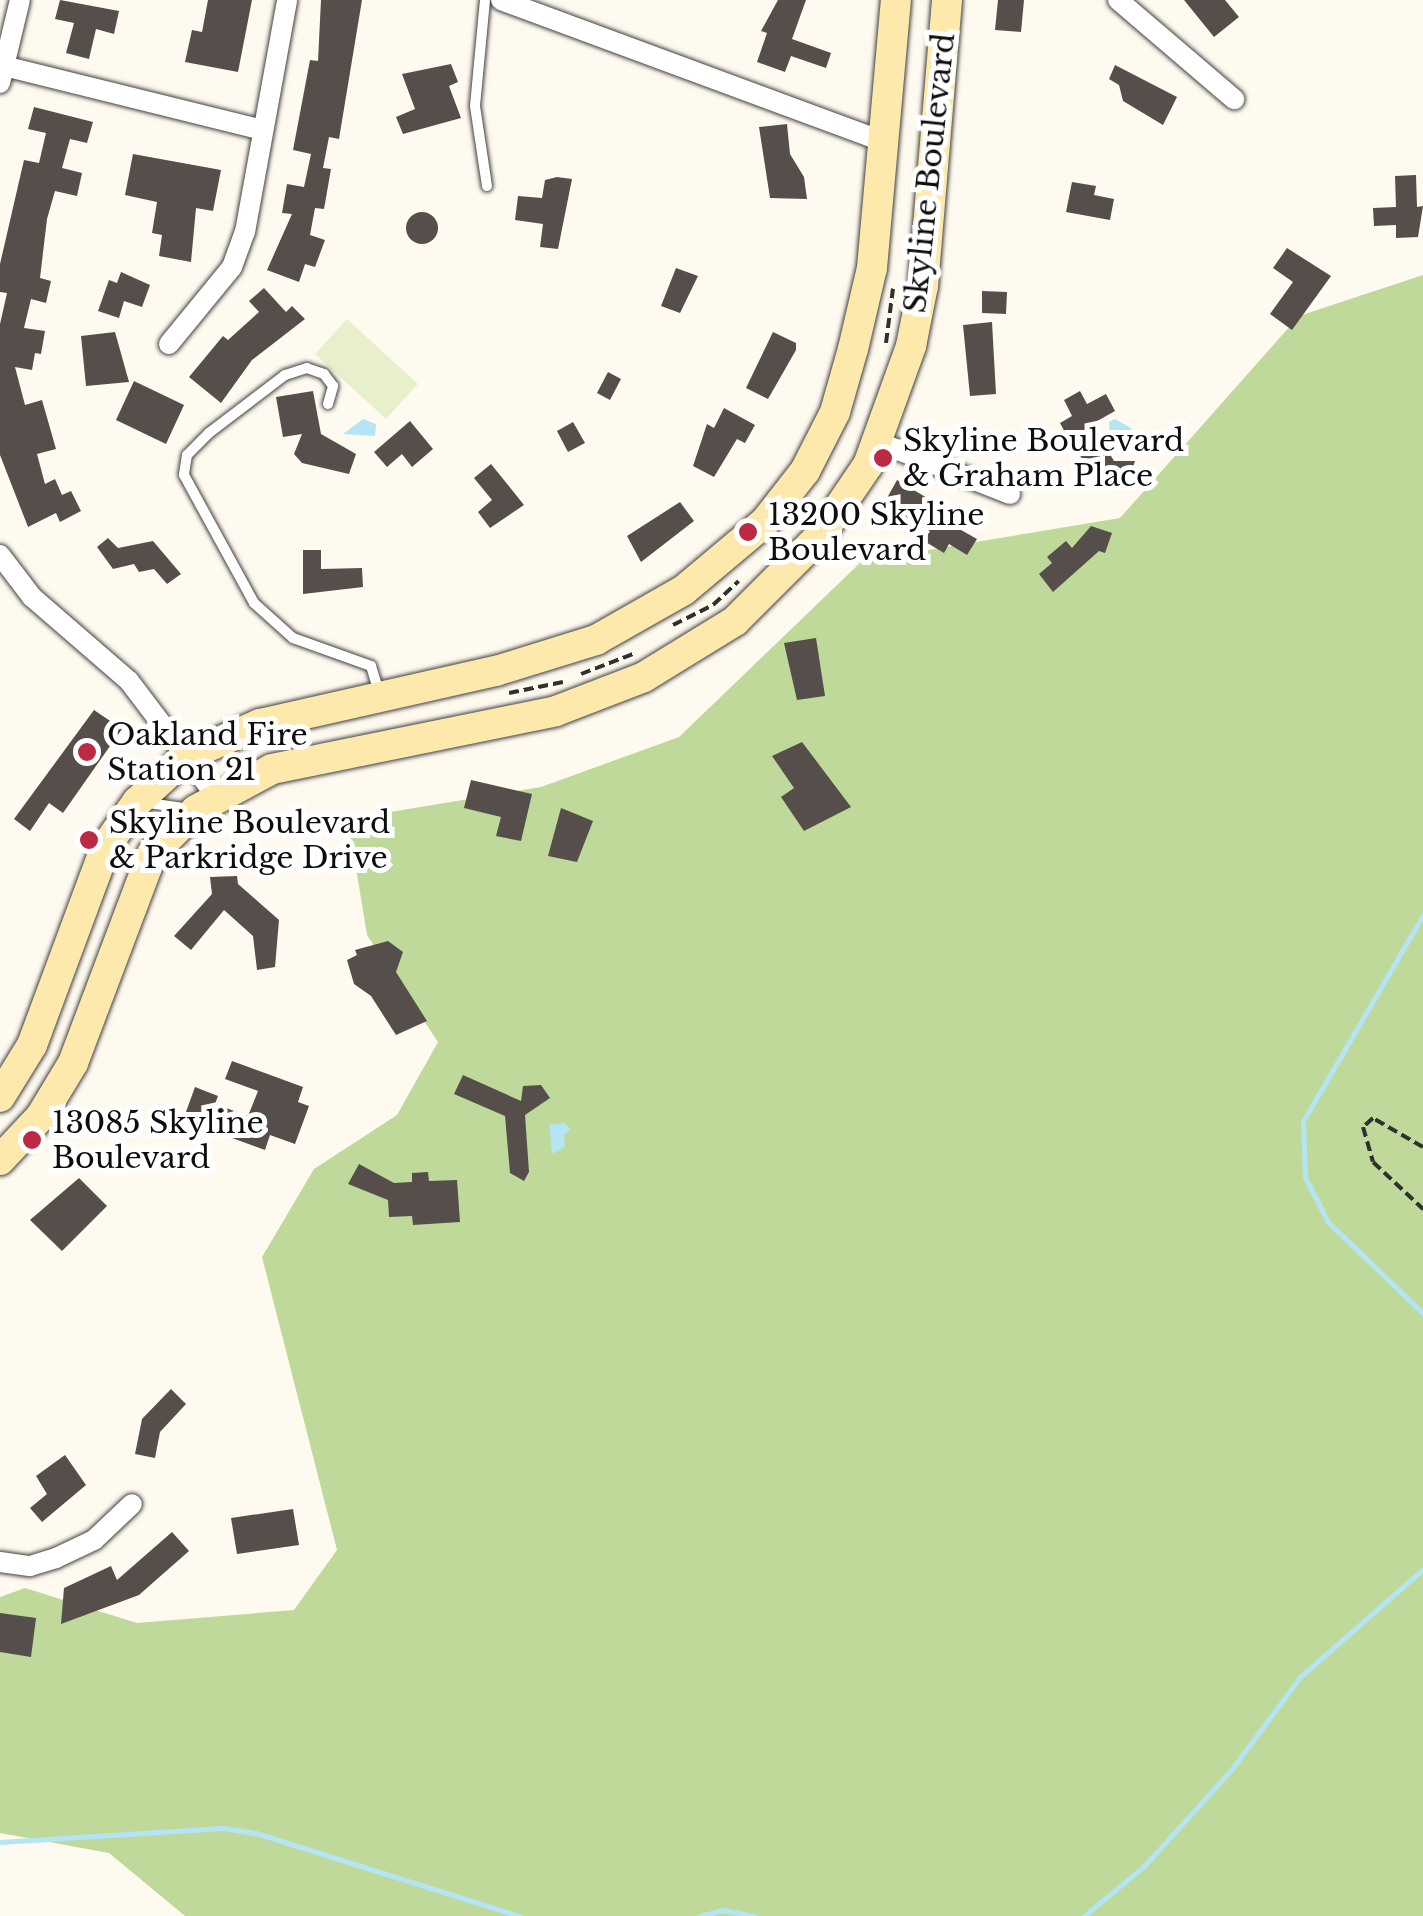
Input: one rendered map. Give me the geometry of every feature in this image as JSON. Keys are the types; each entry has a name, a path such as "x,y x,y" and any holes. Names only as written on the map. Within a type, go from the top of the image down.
{"main road":[{"name":"Skyline Boulevard","path":"0,1097 32,1045 106,846 137,802 187,756 260,724 381,698 596,640 684,590 765,522 804,471 835,412 872,268 896,0"},
{"name":"Skyline Boulevard","path":"0,1160 42,1116 73,1063 152,854 206,803 304,759 556,711 690,654 735,620 819,537 878,442 923,286 947,0"}],"street":[{"path":"20,0 1,72 263,130"},
{"path":"169,344 232,267 287,0"},
{"path":"501,0 884,142"},
{"path":"1118,0 1234,99"},
{"path":"878,442 1010,494"},
{"path":"0,554 32,597 129,680 187,756 206,803"},
{"path":"0,1562 30,1566 56,1558 94,1540 132,1504"}],"lane":[{"path":"486,0 475,106 487,186"},
{"path":"328,404 333,386 324,374 306,368 284,375 209,433 187,455 184,474 254,603 293,638 371,666 381,698"},
{"path":"137,802 206,803"}],"path":[{"path":"883,358 894,286"},
{"path":"658,632 713,605 754,568"},
{"path":"495,696 563,682 644,650"},
{"path":"1423,1146 1374,1118 1363,1127 1372,1162 1423,1209"}],"green space":[{"path":"1423,275 1423,1916 185,1916 109,1853 0,1833 0,1597 25,1588 137,1623 294,1610 337,1550 262,1257 314,1169 397,1115 438,1042 367,935 348,819 541,787 679,737 862,561 1120,518 1299,316"},
{"path":"347,319 418,384 386,419 315,354"}],"water":[{"path":"363,419 376,424 375,436 343,434"},
{"path":"1115,419 1131,428 1135,446 1110,434 1109,422"},
{"path":"564,1123 571,1129 564,1135 565,1147 552,1154 549,1125"}],"building":[{"path":"60,0 119,11 114,34 96,29 89,59 66,53 74,23 55,19"},
{"path":"208,0 252,0 238,72 185,62 192,30 202,32"},
{"path":"321,0 362,0 339,139 329,137 323,168 331,169 324,209 315,208 310,235 325,240 315,267 305,264 299,282 267,270 292,214 282,213 287,184 304,187 311,154 293,150 310,60 318,61"},
{"path":"778,0 806,0 792,39 831,53 826,68 791,56 785,72 757,62 767,33 761,31"},
{"path":"998,0 1024,0 1021,32 995,30"},
{"path":"1184,0 1225,0 1239,17 1214,37"},
{"path":"451,64 458,82 449,86 461,118 403,134 396,117 415,109 402,74"},
{"path":"1115,65 1177,97 1163,125 1123,101 1119,85 1109,79"},
{"path":"34,107 93,122 87,143 70,139 62,168 82,173 77,196 55,191 47,219 40,278 51,281 46,303 31,299 24,328 45,331 41,354 35,353 32,370 15,367 25,405 42,400 56,449 37,454 45,484 55,479 62,495 71,491 81,511 60,522 56,513 28,527 0,455 0,324 7,293 0,292 0,264 24,160 39,163 46,133 28,129"},
{"path":"787,124 790,154 804,177 807,199 770,198 759,127"},
{"path":"133,154 221,170 213,211 196,208 191,262 159,256 162,235 152,233 157,202 125,195"},
{"path":"1416,175 1417,207 1423,206 1418,237 1396,238 1396,225 1374,226 1373,208 1396,207 1395,176"},
{"path":"572,179 558,249 540,247 543,224 515,220 518,196 542,198 545,180"},
{"path":"1072,182 1096,186 1094,195 1114,199 1110,220 1066,212"},
{"path":"422,212 433,217 438,228 433,239 422,244 411,239 406,228 411,217"},
{"path":"1287,248 1331,276 1292,330 1270,314 1293,282 1273,268"},
{"path":"676,268 698,276 680,313 661,306"},
{"path":"121,272 150,285 142,307 124,301 119,318 98,311 109,280 117,283"},
{"path":"264,288 286,312 292,306 305,319 252,360 221,403 189,377 223,336 228,340 259,312 249,301"},
{"path":"982,291 1007,292 1006,314 982,313"},
{"path":"992,322 996,394 970,396 963,325"},
{"path":"115,332 129,382 86,386 81,336"},
{"path":"773,332 796,343 796,350 768,399 746,388"},
{"path":"608,372 621,379 610,400 597,393"},
{"path":"134,381 184,405 166,444 116,420"},
{"path":"313,391 321,434 356,454 349,474 302,463 294,454 302,434 283,437 276,397"},
{"path":"1080,391 1087,404 1106,394 1115,411 1092,424 1114,461 1135,461 1129,480 1103,490 1060,423 1072,416 1064,400"},
{"path":"724,408 755,425 745,443 737,439 714,477 693,466 707,424 714,428"},
{"path":"410,421 433,449 412,467 402,454 387,467 374,452"},
{"path":"573,422 585,443 568,452 557,431"},
{"path":"491,464 524,505 490,528 478,512 492,500 474,478"},
{"path":"897,480 954,514 954,526 977,539 967,555 949,544 944,553 924,541 930,531 881,509"},
{"path":"680,502 694,521 641,562 627,536"},
{"path":"1091,526 1112,533 1105,553 1099,551 1053,592 1039,574 1052,563 1047,557 1066,541 1072,548"},
{"path":"108,538 118,548 153,541 181,574 167,584 154,569 139,572 134,564 113,569 97,547"},
{"path":"303,550 321,550 321,569 362,568 363,587 303,594"},
{"path":"816,638 825,696 797,700 784,643"},
{"path":"94,710 122,729 63,813 49,803 30,831 14,819"},
{"path":"802,742 851,807 804,831 781,797 794,788 772,756"},
{"path":"471,780 532,794 521,841 496,836 501,817 464,808"},
{"path":"561,808 593,821 577,862 548,856"},
{"path":"237,876 238,884 279,920 275,967 257,970 253,936 224,910 191,950 174,936 212,894 210,877"},
{"path":"388,941 403,952 396,972 427,1021 396,1035 371,996 354,984 347,960 357,955 355,950"},
{"path":"232,1061 303,1087 298,1102 309,1106 295,1144 270,1135 265,1150 183,1120 195,1087 218,1096 215,1104 248,1116 258,1091 225,1079"},
{"path":"463,1075 521,1101 523,1086 541,1085 550,1098 525,1115 529,1172 524,1181 510,1173 505,1116 454,1094"},
{"path":"359,1164 394,1183 412,1182 412,1173 428,1172 429,1181 457,1180 460,1222 413,1225 412,1216 389,1217 388,1200 348,1184"},
{"path":"79,1178 107,1206 62,1251 30,1220"},
{"path":"171,1389 186,1404 160,1432 155,1458 135,1454 142,1419"},
{"path":"65,1455 86,1485 42,1522 30,1508 47,1494 36,1476"},
{"path":"293,1509 299,1545 237,1554 231,1518"},
{"path":"172,1532 189,1551 139,1595 61,1624 64,1588 111,1566 117,1580"},
{"path":"0,1613 36,1618 31,1657 0,1652"}],"waterway":[{"path":"1423,915 1303,1121 1305,1177 1328,1222 1423,1313"},
{"path":"1084,1916 1144,1866 1231,1770 1300,1677 1423,1569"},
{"path":"0,1842 223,1828 256,1833 520,1916"},
{"path":"700,1916 723,1910 755,1916"}],"place":[{"name":"Skyline Boulevard & Graham Place","path":"883,458"},
{"name":"13200 Skyline Boulevard","path":"748,532"},
{"name":"Oakland Fire Station 21","path":"87,752"},
{"name":"Skyline Boulevard & Parkridge Drive","path":"89,840"},
{"name":"13085 Skyline Boulevard","path":"32,1140"}]}
